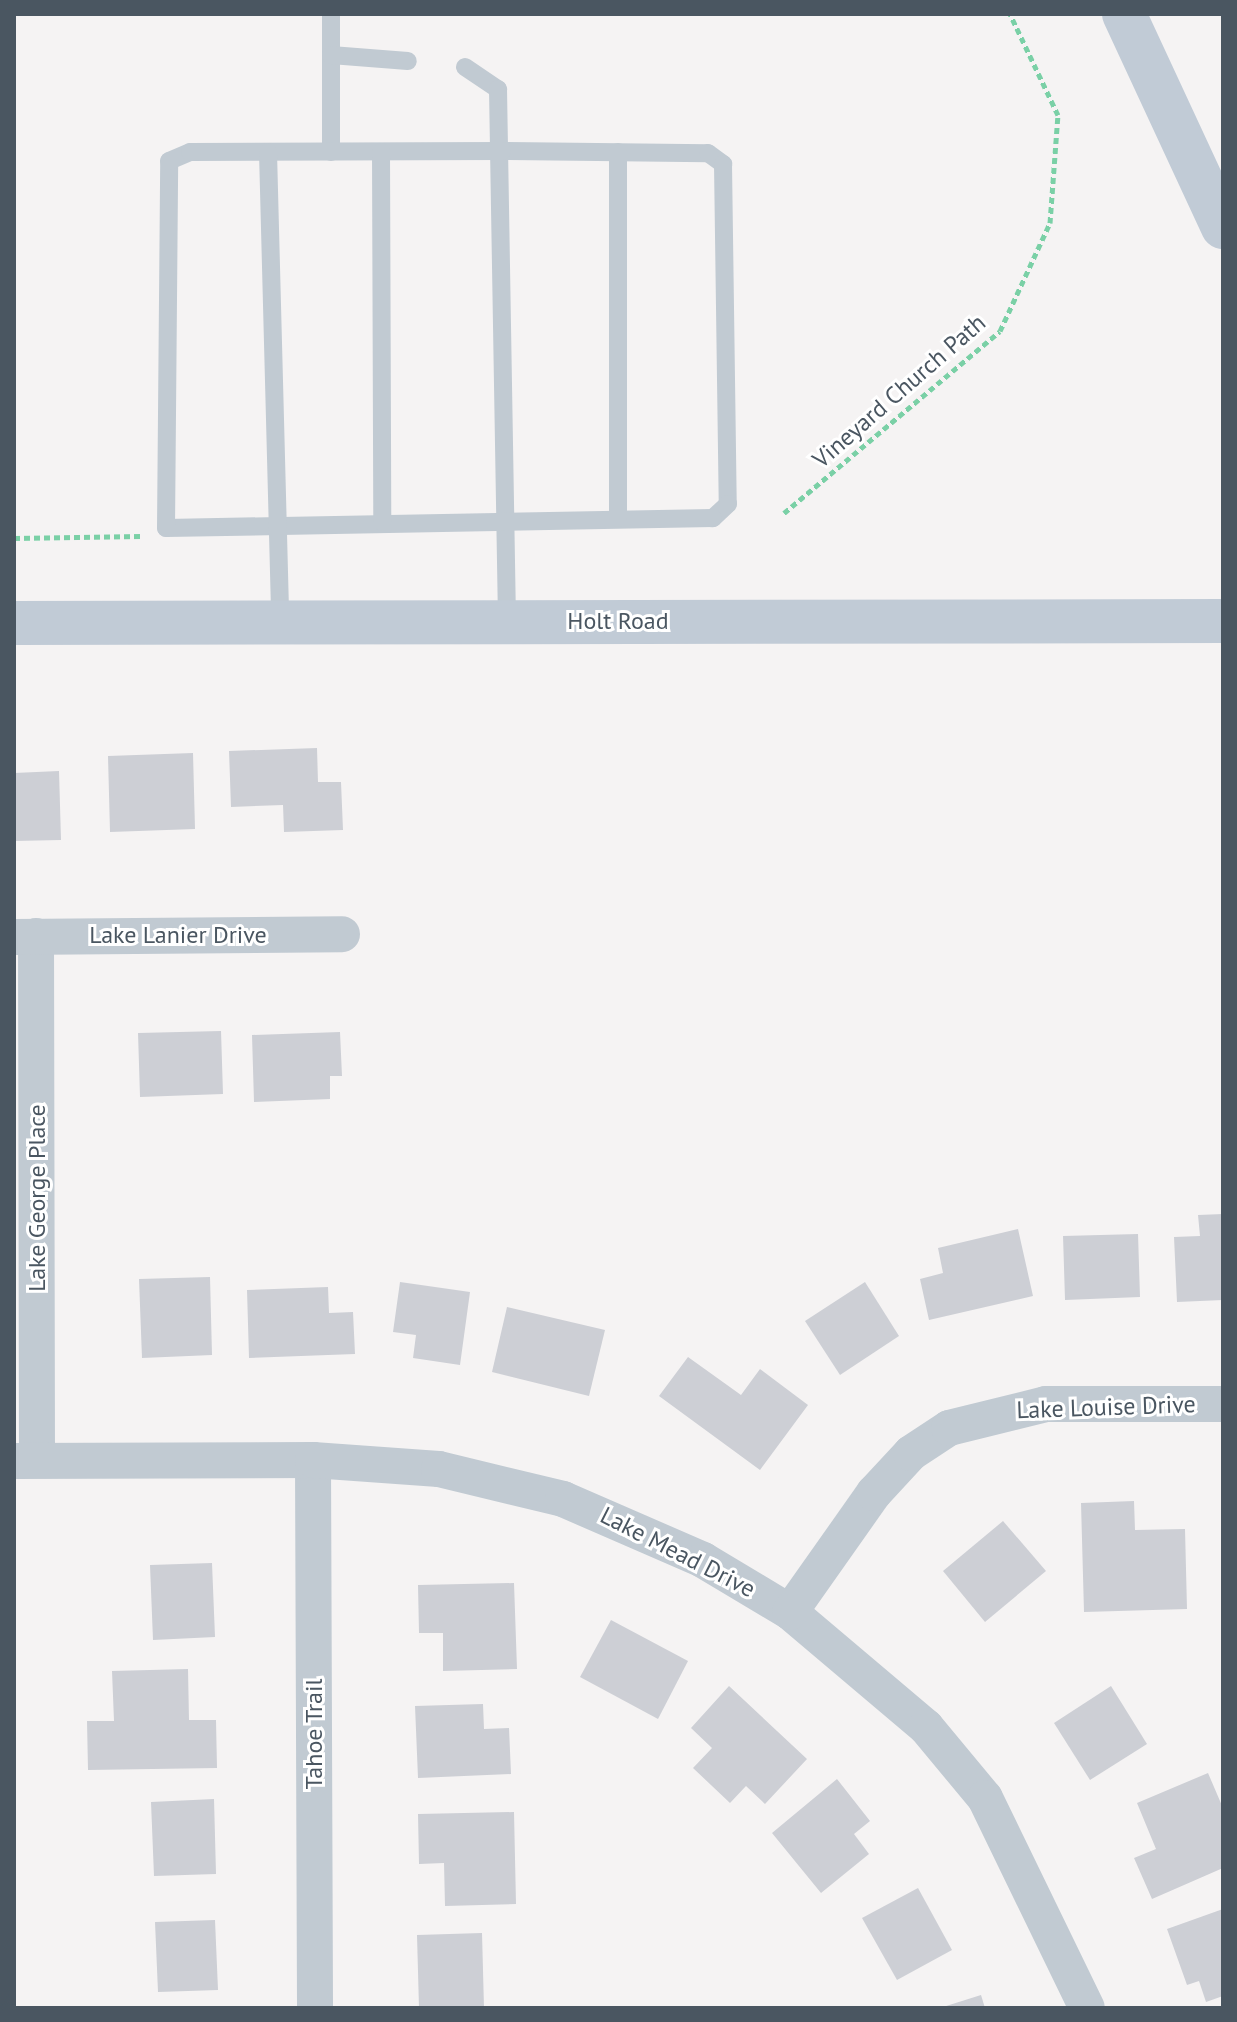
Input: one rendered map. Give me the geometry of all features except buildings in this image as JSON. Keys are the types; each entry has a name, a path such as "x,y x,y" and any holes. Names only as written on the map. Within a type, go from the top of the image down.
{"main road":[{"path":"1124,14 1223,227"},
{"name":"Holt Road","path":"14,623 1223,621"}],"street":[{"name":"Lake Lanier Drive","path":"25,936 342,934"},
{"name":"Lake George Place","path":"25,936 26,1460"},
{"name":"Lake Louise Drive","path":"790,1612 874,1493 911,1453 949,1428 1046,1404 1223,1404"},
{"name":"Lake Mead Drive","path":"26,1460 313,1460 439,1469 563,1499 627,1521 790,1612 926,1727 985,1798 1087,2008"},
{"name":"Tahoe Trail","path":"313,1460 315,2008"}],"lane":[{"path":"331,14 331,152"},
{"path":"331,55 408,61"},
{"path":"465,67 498,89 502,151 507,621"},
{"path":"190,152 331,152 708,153 723,164 728,286 728,504 713,518 507,518 166,528 169,161 190,152"},
{"path":"268,152 280,622"},
{"path":"381,152 382,522"},
{"path":"618,152 618,518"}],"path":[{"name":"Vineyard Church Path","path":"784,513 1000,331 1050,223 1058,115 1010,14"},
{"path":"14,538 152,536"}]}
